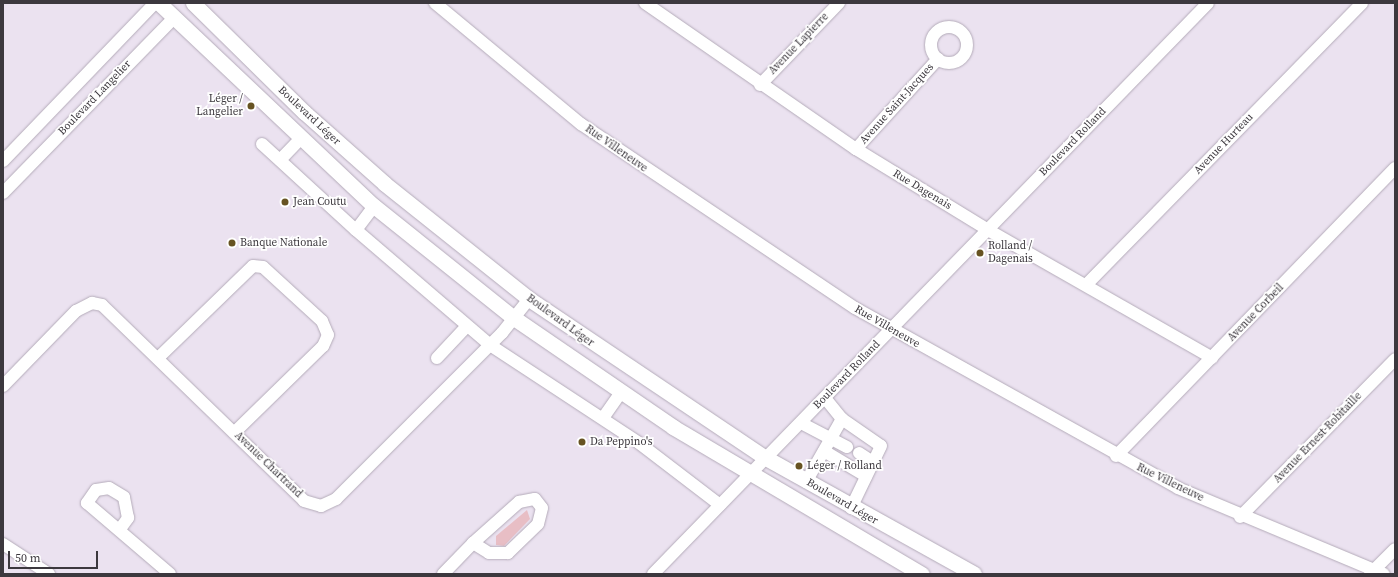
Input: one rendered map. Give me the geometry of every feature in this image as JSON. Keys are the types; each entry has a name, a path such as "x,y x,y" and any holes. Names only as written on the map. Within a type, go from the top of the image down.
{"main road":[{"name":"Boulevard Léger","path":"159,3 300,139 374,206 514,318 621,392 749,474 922,574"},
{"name":"Boulevard Langelier","path":"175,17 188,3"},
{"name":"Boulevard Léger","path":"193,3 304,112 385,184 529,299 766,458 851,508 974,574"},
{"path":"289,128 304,112"}],"street":[{"name":"Boulevard Langelier","path":"3,161 154,3"},
{"name":"Rue Villeneuve","path":"435,3 581,124 890,330 1116,456 1240,517 1376,573"},
{"name":"Avenue Lapierre","path":"760,85 839,3"},
{"name":"Boulevard Rolland","path":"653,574 1208,3"},
{"name":"Avenue Hurteau","path":"1087,284 1362,3"},
{"name":"Rue Dagenais","path":"649,4 760,85 856,149 988,230 1087,284 1212,358"},
{"name":"Boulevard Langelier","path":"3,193 175,17"},
{"name":"Avenue Saint-Jacques","path":"856,149 938,59"},
{"path":"280,160 300,139"},
{"path":"262,144 356,230 466,327 490,345 603,418 720,505"},
{"name":"Avenue Corbeil","path":"1116,456 1395,168"},
{"path":"356,230 374,206"},
{"path":"158,358 253,266 263,267 322,321 328,335 323,346 234,433"},
{"name":"Avenue Chartrand","path":"3,386 76,311 92,303 112,312 304,501 321,506 329,504 490,345 529,299"},
{"path":"437,358 466,327"},
{"name":"Avenue Ernest-Robitaille","path":"1240,517 1395,359"},
{"path":"603,418 621,392"},
{"path":"825,398 842,419 881,446 851,508"},
{"path":"806,482 842,419"},
{"path":"801,423 832,438 846,447"},
{"path":"824,451 866,476"},
{"path":"859,453 873,462"},
{"path":"443,574 474,543 519,502 534,499 542,508 538,524 508,552 489,553 474,543"},
{"path":"120,529 170,574"},
{"path":"3,544 49,574"},
{"path":"1376,573 1395,549"}],"shaded area":[{"path":"527,510 530,519 504,546 496,545 496,536"}],"place":[{"name":"Léger / Langelier","path":"251,106"},
{"name":"Jean Coutu","path":"285,202"},
{"name":"Banque Nationale","path":"232,243"},
{"name":"Rolland / Dagenais","path":"980,253"},
{"name":"Da Peppino's","path":"582,442"},
{"name":"Léger / Rolland","path":"799,466"}]}
